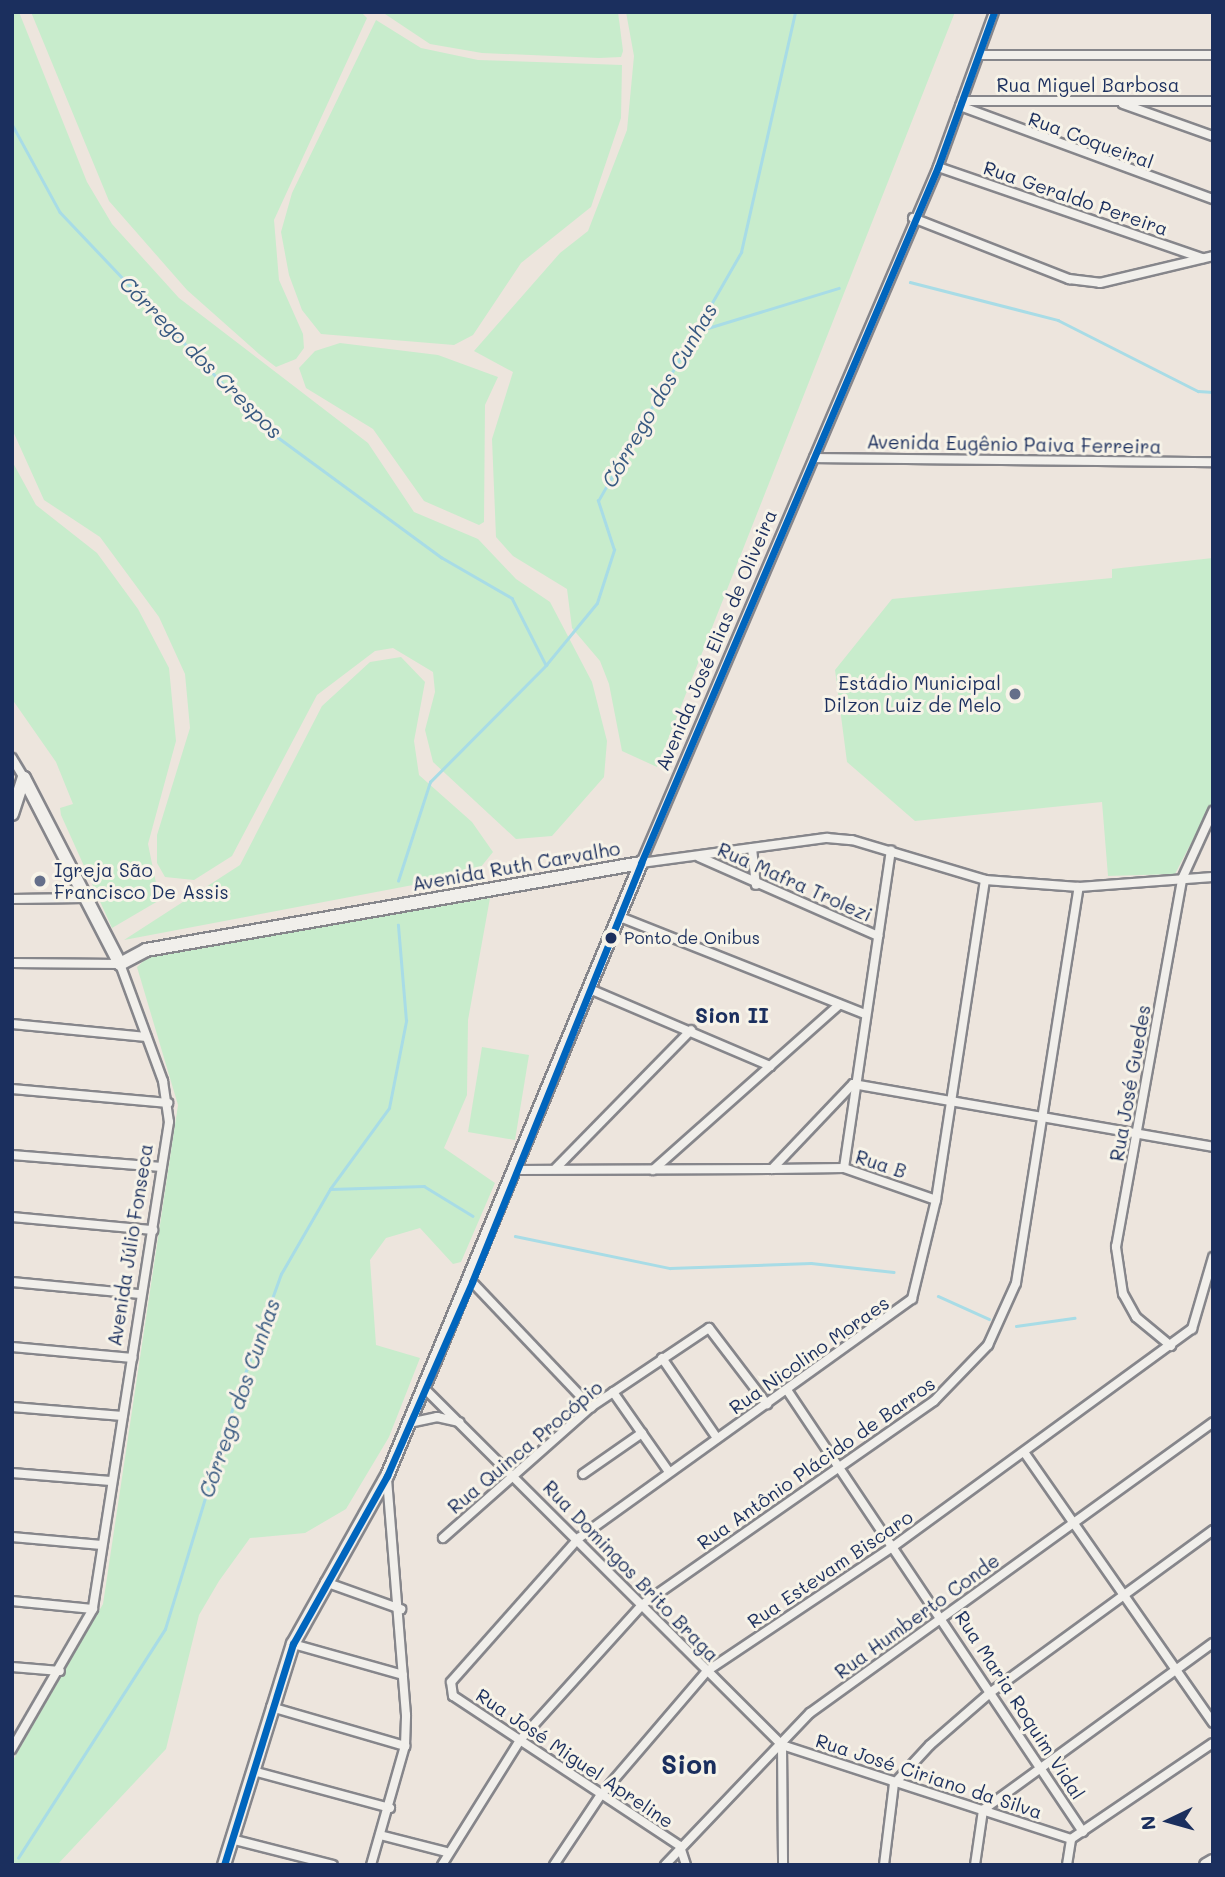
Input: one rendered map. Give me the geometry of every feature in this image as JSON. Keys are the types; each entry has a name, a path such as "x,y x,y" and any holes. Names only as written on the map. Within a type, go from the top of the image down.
{"street":[{"name":"Avenida José Elias de Oliveira","path":"224,1865 271,1707 293,1644 324,1582 387,1476 472,1282 642,863 814,458 912,218 938,167 994,12"},
{"path":"980,55 1213,55"},
{"name":"Rua Miguel Barbosa","path":"961,103 1213,101"},
{"path":"1115,102 1213,136"},
{"name":"Rua Coqueiral","path":"961,103 1213,199"},
{"name":"Rua Geraldo Pereira","path":"938,167 1208,257"},
{"path":"912,218 1069,279 1128,281 1208,257"},
{"name":"Avenida Eugênio Paiva Ferreira","path":"814,458 1213,462"},
{"name":"Avenida Júlio Fonseca","path":"12,758 120,964 168,1102 163,1167 140,1294 124,1416 111,1480 93,1608 60,1671 12,1749"},
{"path":"12,814 24,778"},
{"name":"Rua José Guedes","path":"1171,1346 1136,1317 1117,1272 1137,1134 1182,879 1213,811"},
{"name":"Avenida Ruth Carvalho","path":"120,964 146,950 642,863 827,838 891,850 985,880 1079,887 1213,877"},
{"path":"752,848 756,885"},
{"path":"844,1168 853,1084 891,850"},
{"name":"Rua Mafra Trolezi","path":"699,857 756,885 878,936"},
{"name":"Rua Nicolino Moraes","path":"453,1696 451,1682 579,1538 912,1298 936,1200 985,880"},
{"name":"Rua Antônio Plácido de Barros","path":"442,1865 446,1853 520,1740 643,1604 934,1401 967,1372 1000,1325 1016,1283 1079,887"},
{"path":"12,898 85,898"},
{"path":"620,917 865,1014"},
{"path":"12,963 120,964"},
{"path":"592,990 770,1066"},
{"path":"653,1170 839,1005"},
{"path":"12,1024 146,1037"},
{"path":"556,1168 691,1030"},
{"path":"853,1084 950,1105 1213,1147"},
{"path":"772,1169 853,1084"},
{"path":"12,1089 168,1102"},
{"path":"12,1155 163,1167"},
{"name":"Rua B","path":"517,1170 844,1168 936,1200"},
{"path":"12,1217 153,1230"},
{"name":"Rua Estevam Biscaro","path":"554,1865 600,1796 707,1671 894,1545 1171,1346 1200,1316 1213,1257"},
{"path":"12,1282 140,1294"},
{"path":"472,1282 591,1406"},
{"name":"Rua Quinca Procópio","path":"443,1538 591,1406 698,1334 716,1331 767,1404"},
{"path":"12,1347 132,1358"},
{"path":"662,1358 718,1438"},
{"name":"Rua Domingos Brito Braga","path":"424,1388 579,1538 780,1744"},
{"name":"Rua Maria Roquim Vidal","path":"787,1390 842,1464 991,1692 1045,1769 1083,1832"},
{"path":"613,1392 669,1472"},
{"path":"12,1407 124,1416"},
{"path":"409,1423 437,1417 462,1423"},
{"name":"Rua Humberto Conde","path":"665,1865 680,1846 780,1744 943,1615 1213,1422"},
{"path":"583,1474 642,1433"},
{"path":"1024,1452 1213,1723"},
{"path":"12,1473 111,1480"},
{"path":"371,1865 390,1808 405,1746 401,1609 387,1476"},
{"path":"884,1865 894,1784 991,1692 1213,1530"},
{"path":"12,1537 102,1545"},
{"path":"324,1582 401,1609"},
{"path":"12,1601 93,1608"},
{"path":"975,1865 984,1810 1045,1769 1213,1643"},
{"path":"293,1644 403,1675"},
{"path":"12,1667 60,1671"},
{"name":"Rua José Miguel Apreline","path":"453,1696 600,1796 680,1846"},
{"path":"271,1707 405,1746"},
{"path":"1067,1865 1071,1839 1213,1743"},
{"path":"780,1744 783,1865"},
{"name":"Rua José Ciriano da Silva","path":"780,1744 894,1784 1071,1839"},
{"path":"253,1770 390,1808"},
{"path":"380,1835 446,1853"},
{"path":"231,1839 333,1865"},
{"path":"680,1846 686,1865"},
{"path":"1206,1865 1213,1861"}],"green space":[{"path":"12,12 19,12 87,182 112,224 179,298 368,443 414,512 478,539 516,579 550,602 592,682 607,741 604,777 552,836 516,839 433,762 425,730 435,692 433,672 393,648 375,651 317,695 232,856 194,880 165,877 157,863 157,835 190,728 185,674 159,617 100,537 44,500 12,429"},
{"path":"31,12 361,12 367,18 274,220 279,280 303,334 304,348 296,359 276,367 259,354 187,290 109,201"},
{"path":"382,12 618,12 623,51 621,57 599,58 482,53 430,44"},
{"path":"626,12 955,12 657,767 622,751 609,684 600,661 572,628 567,589 513,556 496,537 492,439 513,372 474,351 560,253 588,231 627,130 634,56"},
{"path":"376,20 421,48 478,60 622,65 621,118 591,207 521,263 473,335 454,345 321,334 302,310 289,275 281,232 292,193"},
{"path":"340,343 438,355 498,377 485,405 484,522 479,525 424,501 373,429 306,388 299,368 315,351"},
{"path":"12,461 36,505 97,553 138,609 169,668 176,741 148,844 156,883 170,894 112,928 61,815 60,808 73,804 56,762 12,699"},
{"name":"Estádio Municipal Dilzon Luiz de Melo","path":"1213,558 1213,801 1175,874 1108,876 1102,802 915,821 847,762 835,670 892,599 1112,578 1112,569"},
{"path":"401,657 425,682 414,741 419,775 472,822 493,852 476,873 124,940 240,865 322,706 370,662"},
{"path":"490,898 468,1020 467,1095 444,1148 495,1183 461,1262 453,1264 420,1228 386,1238 370,1260 376,1345 420,1358 389,1437 346,1509 305,1533 250,1538 219,1581 199,1615 166,1749 57,1865 12,1865 12,1762 103,1604 178,1105 137,967 149,956"},
{"path":"482,1047 529,1055 515,1140 468,1132"}],"waterway":[{"name":"Córrego dos Cunhas","path":"398,881 430,782 546,665 597,603 614,550 598,501 741,252 795,12"},
{"name":"Córrego dos Crespos","path":"12,124 60,212 264,427 441,557 512,598 546,665"},
{"path":"910,282 1058,320 1198,391 1213,392"},
{"path":"698,331 839,288"},
{"name":"Córrego dos Cunhas","path":"18,1858 165,1629 233,1407 281,1274 330,1189 389,1108 406,1021 398,925"},
{"path":"331,1189 424,1186 473,1216"},
{"path":"515,1236 670,1268 811,1263 894,1272"},
{"path":"938,1296 989,1319"},
{"path":"1016,1326 1074,1318"}],"transit line":[{"path":"224,1865 293,1644 387,1476 472,1282 641,863 938,167 994,12"}],"place":[{"name":"Estádio Municipal Dilzon Luiz de Melo","path":"1015,694"},
{"name":"Igreja São Francisco De Assis","path":"40,881"},
{"name":"Ponto de Onibus","path":"611,938"}],"district":[{"name":"Sion II","path":"732,1015"},
{"name":"Sion","path":"689,1765"}]}
